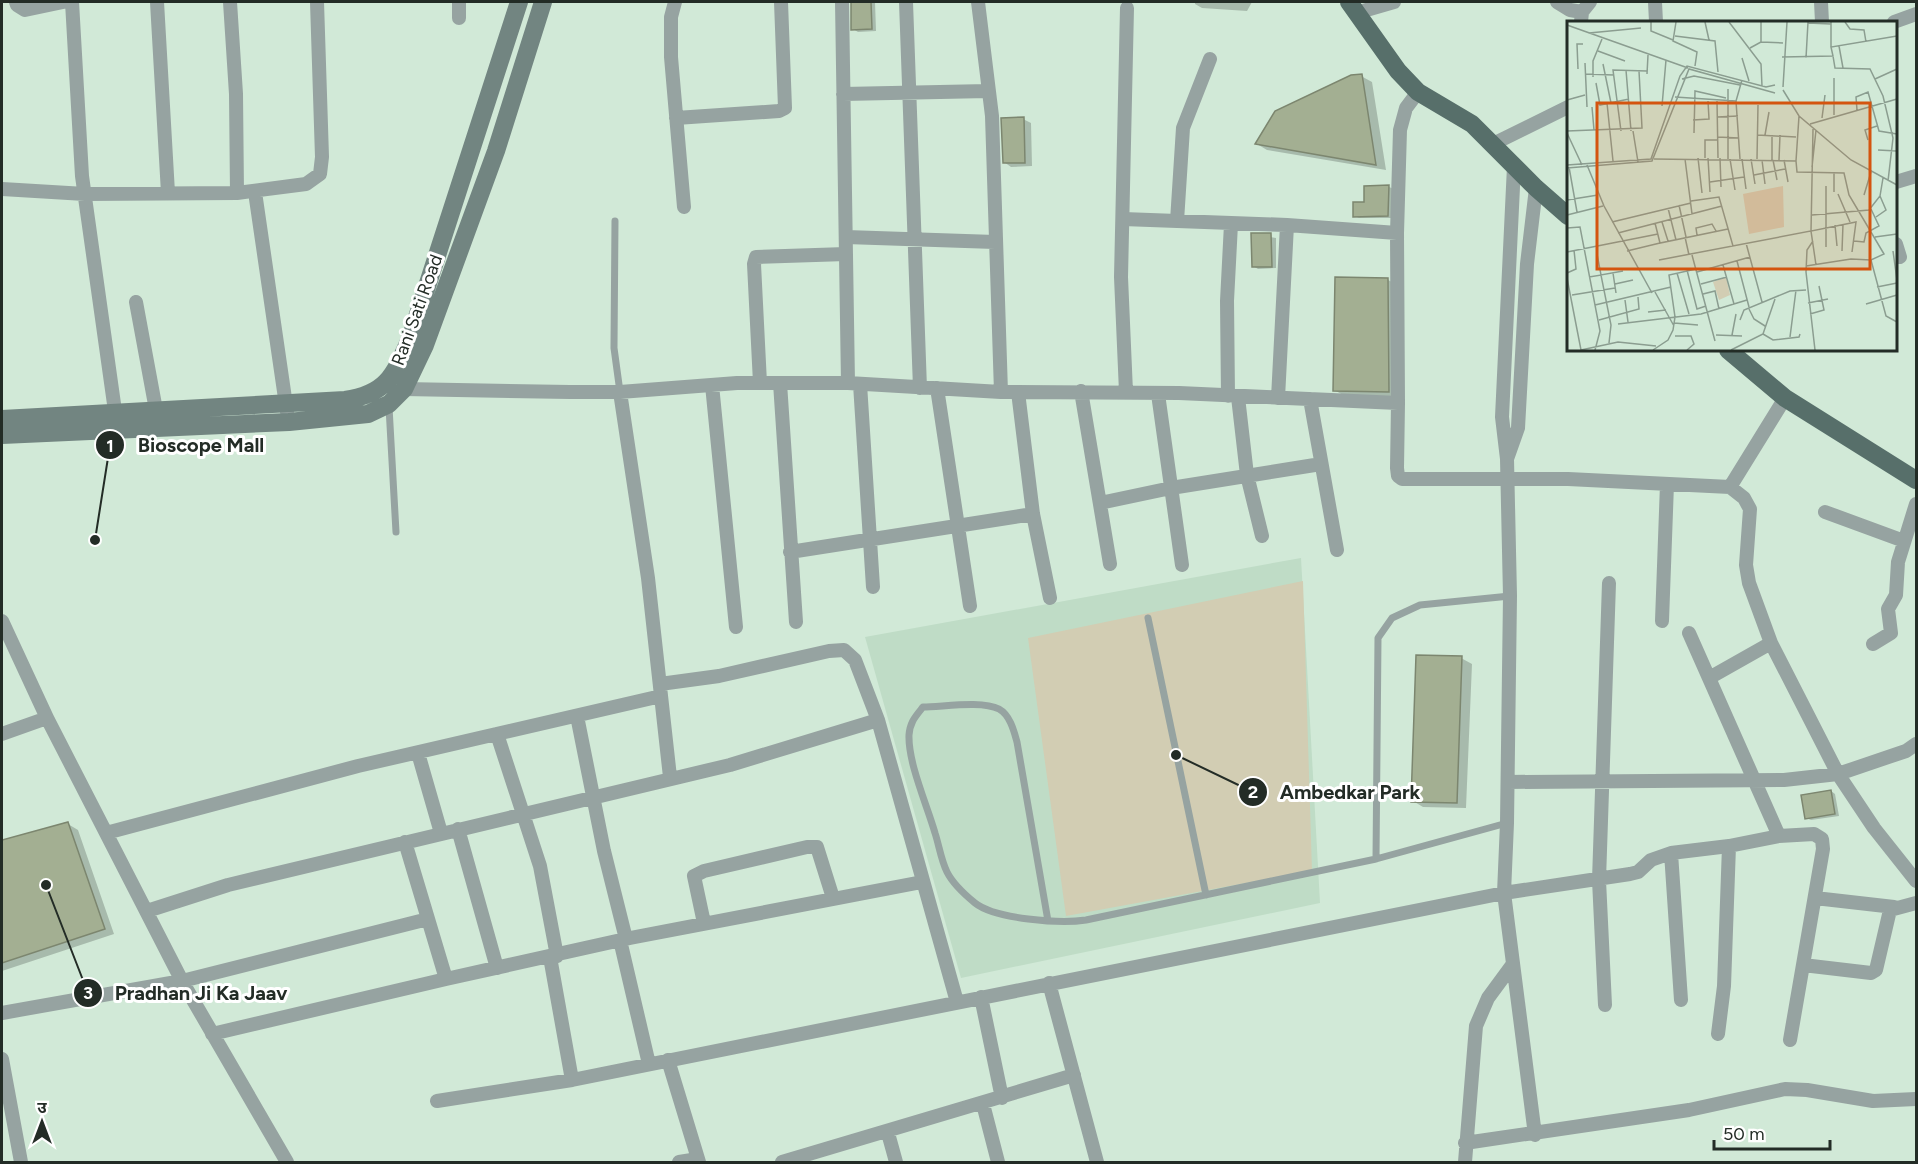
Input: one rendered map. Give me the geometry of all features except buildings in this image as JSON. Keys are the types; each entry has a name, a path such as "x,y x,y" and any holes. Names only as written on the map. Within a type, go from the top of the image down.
{"main road":[{"path":"1353,7 1398,71 1418,92 1472,124 1536,188 1567,214"},
{"path":"1729,351 1785,398 1917,480"}],"street":[{"path":"16,2 16,5 25,10 63,2"},
{"path":"72,2 85,195 115,411"},
{"path":"157,2 168,193"},
{"path":"230,2 236,94 237,194"},
{"path":"2,189 85,195 237,194 306,184 320,174 322,157 317,2"},
{"path":"459,2 459,18"},
{"name":"Rani Sati Road","path":"2,419 156,410 288,413 363,398 379,391 418,342 519,2"},
{"path":"2,435 288,413 368,414 388,404 404,389 418,342 496,151 543,2"},
{"path":"675,2 670,36 684,207"},
{"path":"676,118 779,111 785,108 781,2"},
{"path":"842,2 846,254 854,383 873,587"},
{"path":"906,2 920,388"},
{"path":"978,2 992,116 1001,392"},
{"path":"1353,7 1394,2"},
{"path":"1557,2 1570,10 1584,12"},
{"path":"1656,2 1656,21"},
{"path":"1821,2 1822,21"},
{"path":"1126,393 1121,277 1128,8"},
{"path":"1897,21 1917,14"},
{"path":"1177,221 1183,128 1210,58"},
{"path":"843,94 988,91"},
{"path":"1418,92 1406,108 1400,130 1397,233 1398,476 1407,479 1507,479 1730,487 1744,498 1750,509 1746,565 1749,583 1771,643 1838,774 1874,828 1917,881"},
{"path":"1493,144 1567,107"},
{"path":"1514,166 1502,417 1507,459 1510,596 1508,823 1504,893 1535,1135"},
{"path":"1897,182 1917,176"},
{"path":"1507,459 1518,428 1527,264 1536,188"},
{"path":"255,192 288,413"},
{"path":"1123,219 1287,225 1397,233"},
{"path":"1231,224 1227,302 1233,397 1247,475 1262,536"},
{"path":"1278,398 1287,225"},
{"path":"846,237 995,242"},
{"path":"760,383 754,264 756,257 846,254"},
{"path":"136,302 156,410"},
{"path":"404,389 620,392 760,383 854,383 1001,392 1126,393 1398,403"},
{"path":"780,383 796,622"},
{"path":"712,385 736,627"},
{"path":"937,388 956,527 970,606"},
{"path":"620,392 648,578 670,777"},
{"path":"1018,392 1033,514 1050,598"},
{"path":"1081,392 1110,564"},
{"path":"1158,394 1182,565"},
{"path":"1730,487 1785,398"},
{"path":"1310,399 1337,550"},
{"path":"1100,503 1171,488 1322,464"},
{"path":"1662,621 1667,484"},
{"path":"1873,644 1891,633 1888,609 1896,595 1898,562 1917,504"},
{"path":"1825,512 1904,541"},
{"path":"790,552 1033,514"},
{"path":"1605,1005 1599,880 1609,583"},
{"path":"2,621 6,645 47,718 182,981 287,1162"},
{"path":"1689,633 1779,836"},
{"path":"1709,678 1771,643"},
{"path":"106,833 418,753 577,716 660,690 844,650 855,660 878,720 957,1002"},
{"path":"577,716 650,1064"},
{"path":"2,734 47,718"},
{"path":"147,911 228,885 740,762 878,720"},
{"path":"497,734 540,866 572,1080"},
{"path":"1508,782 1755,782 1838,774 1906,751 1917,744"},
{"path":"418,753 441,833"},
{"path":"458,829 497,968"},
{"path":"437,1101 572,1080 1504,893 1599,880 1638,872 1651,860 1671,853 1729,846 1779,836 1814,834 1822,839 1823,849 1790,1040"},
{"path":"405,842 446,979"},
{"path":"1718,1034 1724,986 1729,846"},
{"path":"704,923 694,876 704,871 807,847 818,847 822,854 833,898"},
{"path":"1671,853 1681,1000"},
{"path":"212,1034 623,940 922,882"},
{"path":"1815,898 1894,907 1917,903"},
{"path":"1803,965 1871,973 1876,970 1887,914 1894,907"},
{"path":"2,1013 182,981 428,919"},
{"path":"1465,1162 1476,1026 1488,998 1513,964"},
{"path":"1049,983 1097,1162"},
{"path":"981,997 1002,1098"},
{"path":"2,1059 6,1108 21,1162"},
{"path":"668,1060 699,1161 680,1162"},
{"path":"782,1162 888,1133 1074,1076"},
{"path":"1465,1143 1535,1135 1689,1110 1785,1089 1807,1090 1873,1101 1917,1099"},
{"path":"983,1104 998,1162"},
{"path":"888,1133 896,1162"}],"lane":[{"path":"615,221 614,348 620,392"},
{"path":"388,404 396,532"},
{"path":"1376,859 1378,638 1392,618 1420,605 1510,596"},
{"path":"1148,618 1206,895"},
{"path":"1048,921 1017,742 1011,723 1001,709 984,705 923,707 911,720 909,737 913,761 947,872 959,889 977,905 1002,913 1048,921 1074,922 1376,859 1508,823"}],"shaded area":[{"path":"1301,558 1320,903 961,978 865,637"},
{"path":"1303,581 1312,871 1066,916 1028,638"}],"place":[{"name":"Bioscope Mall","path":"95,540"},
{"name":"Ambedkar Park","path":"1176,755"},
{"name":"Pradhan Ji Ka Jaav","path":"46,885"}]}
